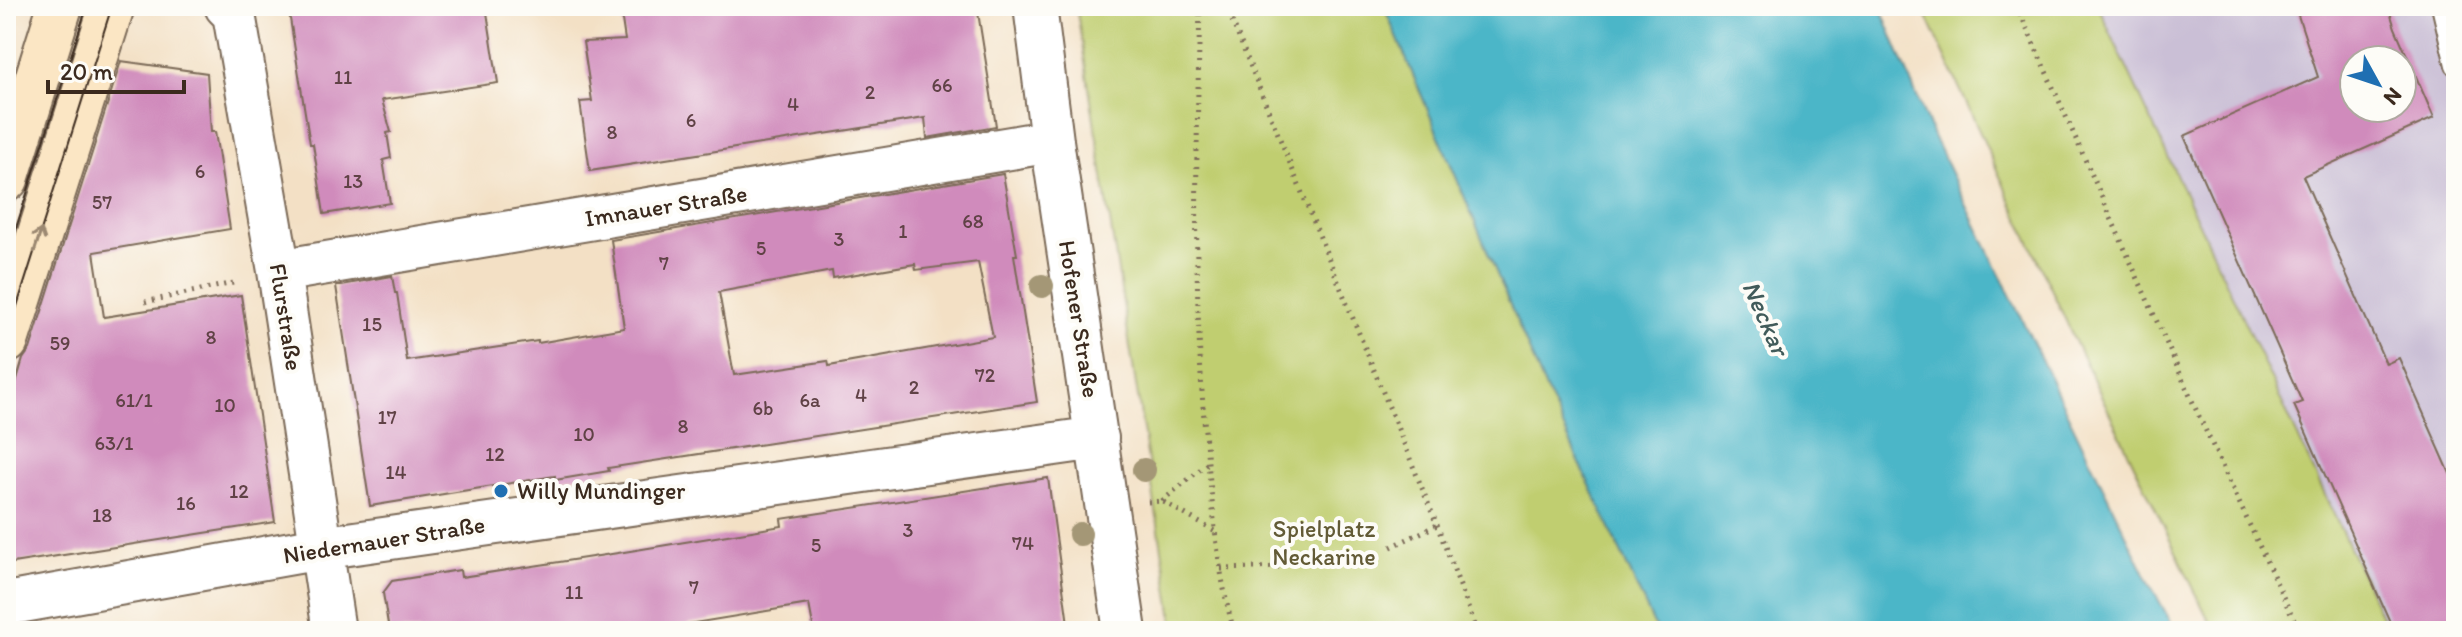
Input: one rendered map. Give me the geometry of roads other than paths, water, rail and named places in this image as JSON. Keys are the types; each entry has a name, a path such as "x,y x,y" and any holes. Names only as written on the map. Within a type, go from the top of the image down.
{"main road":[{"path":"6,179 60,6"},
{"path":"6,341 112,6"}],"street":[{"name":"Flurstraße","path":"226,6 234,14 279,271 334,631"},
{"name":"Hofener Straße","path":"1035,6 1052,141 1125,631"},
{"name":"Imnauer Straße","path":"279,271 1052,141"},
{"name":"Niedernauer Straße","path":"6,604 320,548 1097,438"}],"lane":[{"path":"2442,6 2456,65"}],"water":[{"name":"Neckar","path":"1384,6 1880,6 1933,136 2152,588 2176,631 1657,631 1543,383"}],"tram line":[{"path":"6,259 87,6"},
{"path":"6,341 112,6"}],"place":[{"name":"Willy Mundinger","path":"501,491"}],"park label":[{"name":"Spielplatz Neckarine","path":"1324,543"}]}
